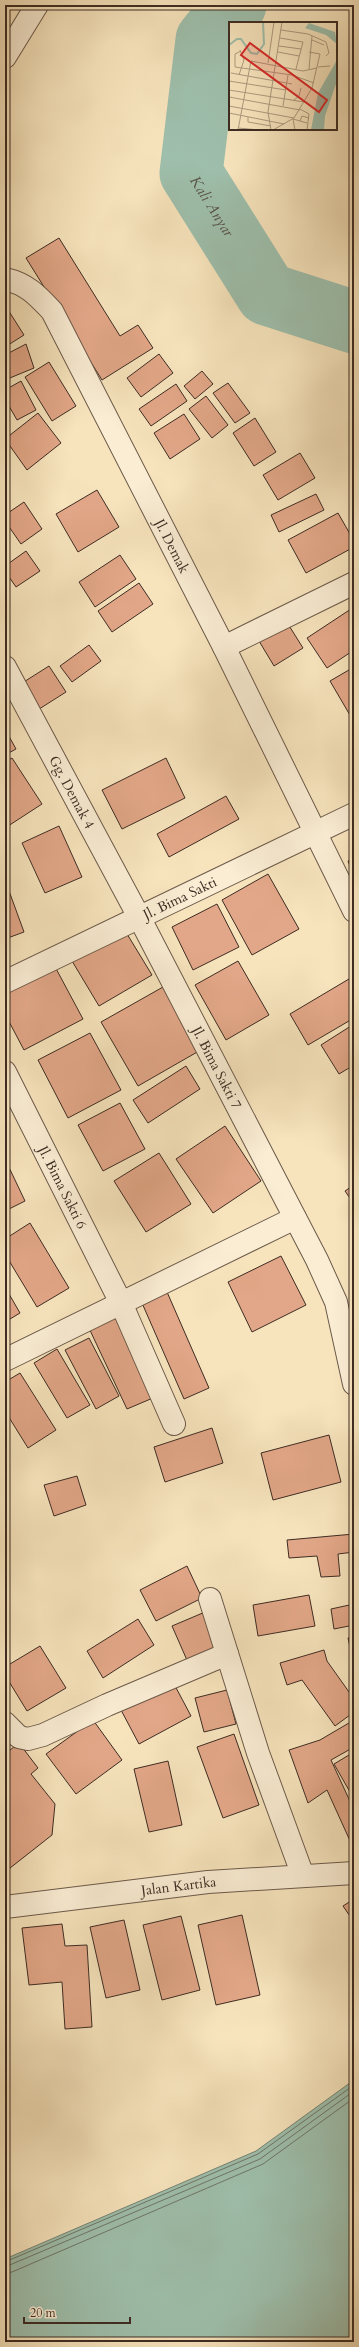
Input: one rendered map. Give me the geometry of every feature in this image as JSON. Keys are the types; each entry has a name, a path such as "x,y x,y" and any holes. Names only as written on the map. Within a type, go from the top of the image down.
{"street":[{"path":"5,58 38,5"},
{"name":"Jl. Demak","path":"5,279 20,283 34,292 52,311 224,647 354,911"},
{"path":"224,647 354,583"},
{"name":"Gg. Demak 4","path":"5,667 139,917"},
{"name":"Jl. Bima Sakti","path":"5,982 316,834 354,814"},
{"name":"Jl. Bima Sakti 7","path":"139,917 295,1218 336,1302 354,1384"},
{"name":"Jl. Bima Sakti 6","path":"5,1072 121,1303 174,1424"},
{"path":"5,1360 295,1218"},
{"path":"210,1599 258,1753 303,1876"},
{"path":"5,1723 19,1737 28,1739 43,1735 107,1705 227,1654"},
{"name":"Jalan Kartika","path":"5,1907 208,1882 354,1874"}],"water":[{"path":"354,2080 354,2342 5,2342 5,2259 256,2151"}],"building":[{"path":"59,238 120,336 138,325 153,348 102,380 26,258"},
{"path":"5,305 24,335 5,347"},
{"path":"26,344 34,368 5,380 5,355"},
{"path":"159,354 173,373 141,397 127,378"},
{"path":"49,362 76,406 52,421 25,377"},
{"path":"202,371 213,384 195,399 184,386"},
{"path":"21,381 36,410 17,420 5,399 5,390"},
{"path":"228,383 250,413 235,423 213,393"},
{"path":"176,384 187,401 151,426 139,409"},
{"path":"206,396 228,425 212,438 189,409"},
{"path":"38,413 61,443 27,470 5,439"},
{"path":"184,414 200,439 170,459 154,433"},
{"path":"255,418 276,452 254,466 233,433"},
{"path":"300,453 315,478 278,500 263,475"},
{"path":"97,490 119,527 78,552 56,514"},
{"path":"316,494 324,510 279,532 271,515"},
{"path":"24,502 42,529 21,544 5,521 5,515"},
{"path":"338,513 354,541 354,547 306,573 288,540"},
{"path":"26,551 40,571 16,587 5,571 5,566"},
{"path":"120,555 136,579 95,607 79,582"},
{"path":"139,583 153,604 112,632 98,611"},
{"path":"354,607 354,650 327,668 307,638"},
{"path":"288,624 303,648 274,666 259,641"},
{"path":"89,645 101,661 72,682 60,666"},
{"path":"49,666 66,692 36,711 19,685"},
{"path":"354,667 354,722 330,681"},
{"path":"5,729 16,749 5,755"},
{"path":"12,758 42,804 5,828 5,762"},
{"path":"166,758 185,798 122,829 102,790"},
{"path":"226,796 239,819 169,857 157,834"},
{"path":"59,826 82,877 45,893 22,843"},
{"path":"354,859 354,876 348,861"},
{"path":"268,874 299,929 252,955 222,900"},
{"path":"5,880 24,932 5,939"},
{"path":"217,904 239,947 193,970 172,927"},
{"path":"124,929 152,975 99,1006 72,961"},
{"path":"238,961 269,1015 226,1040 195,985"},
{"path":"53,963 83,1019 24,1050 5,1014 5,989"},
{"path":"354,976 354,1018 308,1045 290,1014"},
{"path":"163,987 199,1051 138,1086 101,1022"},
{"path":"354,1024 354,1065 339,1074 321,1045"},
{"path":"90,1033 121,1090 68,1118 38,1060"},
{"path":"186,1066 200,1089 148,1123 133,1100"},
{"path":"120,1103 145,1149 103,1171 78,1125"},
{"path":"225,1126 261,1181 213,1213 176,1159"},
{"path":"159,1153 191,1204 146,1232 114,1181"},
{"path":"5,1159 25,1201 5,1211"},
{"path":"354,1185 354,1204 345,1191"},
{"path":"30,1223 69,1288 37,1307 5,1254 5,1239"},
{"path":"281,1256 306,1305 252,1332 228,1282"},
{"path":"5,1287 20,1313 5,1322"},
{"path":"167,1292 209,1388 184,1399 142,1303"},
{"path":"121,1310 160,1395 127,1409 88,1326"},
{"path":"89,1338 119,1396 96,1409 65,1350"},
{"path":"57,1349 90,1405 67,1418 34,1363"},
{"path":"20,1373 56,1430 28,1448 5,1411 5,1382"},
{"path":"212,1428 223,1463 165,1482 154,1447"},
{"path":"329,1435 341,1482 273,1500 261,1453"},
{"path":"77,1476 86,1505 54,1516 44,1485"},
{"path":"354,1534 354,1552 338,1554 340,1576 321,1577 317,1556 289,1558 287,1540"},
{"path":"187,1566 202,1598 156,1621 140,1590"},
{"path":"309,1595 315,1626 258,1636 253,1605"},
{"path":"354,1604 354,1625 334,1629 331,1609"},
{"path":"205,1612 222,1653 190,1667 172,1626"},
{"path":"138,1619 154,1645 103,1678 87,1651"},
{"path":"354,1637 354,1666 348,1638"},
{"path":"40,1646 66,1688 27,1711 5,1675 5,1667"},
{"path":"324,1650 327,1661 354,1699 354,1712 335,1726 302,1680 287,1685 280,1663"},
{"path":"173,1682 191,1716 139,1744 121,1710"},
{"path":"227,1690 236,1724 204,1732 195,1698"},
{"path":"93,1720 122,1760 76,1794 46,1754"},
{"path":"354,1720 354,1747 331,1760 354,1810 354,1841 351,1843 327,1790 308,1803 289,1750 320,1740"},
{"path":"234,1734 259,1805 223,1818 197,1747"},
{"path":"19,1743 38,1768 31,1774 55,1804 52,1835 5,1872 5,1754"},
{"path":"354,1752 354,1799 334,1764"},
{"path":"168,1761 182,1825 149,1832 134,1769"},
{"path":"354,1899 354,1922 343,1906"},
{"path":"242,1915 260,1995 216,2005 198,1925"},
{"path":"181,1916 200,1990 162,2000 143,1925"},
{"path":"124,1920 140,1990 106,1998 90,1927"},
{"path":"62,1924 65,1946 87,1945 92,2027 65,2029 62,1982 29,1985 22,1928"}],"waterway":[{"name":"Kali Anyar","path":"235,5 207,40 191,173 267,294 354,322"}]}
